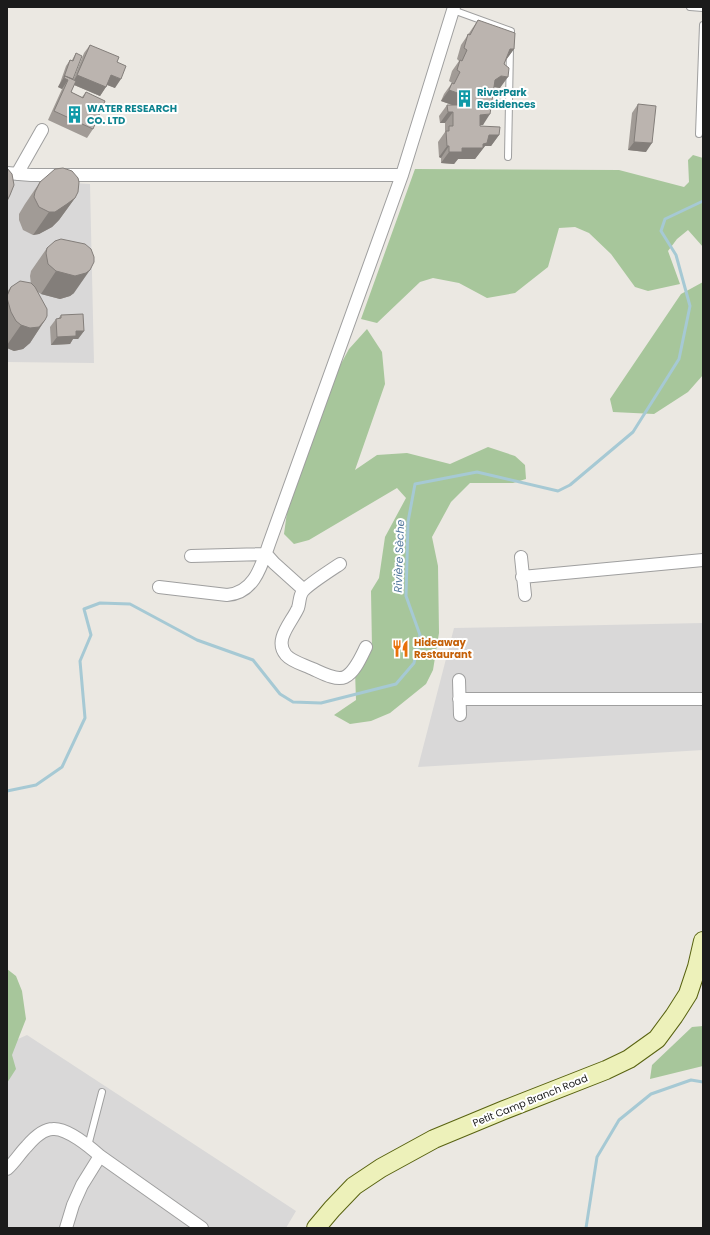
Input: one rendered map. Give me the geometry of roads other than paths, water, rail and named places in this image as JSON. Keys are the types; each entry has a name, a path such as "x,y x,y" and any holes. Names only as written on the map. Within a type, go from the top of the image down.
{"street":[{"path":"159,587 227,596 236,595 250,585 256,576 266,554 402,175 454,8"},
{"path":"12,174 42,130"},
{"path":"12,174 402,175"},
{"path":"191,556 266,554 304,590"},
{"path":"521,557 525,595"},
{"path":"522,576 703,560"},
{"path":"340,564 304,590 300,596 298,607 282,637 282,648 287,656 324,674 341,678 352,672 366,647"},
{"path":"459,680 460,716"},
{"path":"460,699 703,699"},
{"name":"Petit Camp Branch Road","path":"316,1228 332,1208 354,1186 381,1168 434,1139 606,1070 629,1059 657,1039 688,994 697,967 703,940"},
{"path":"7,1169 41,1133 53,1129 68,1132 202,1228"},
{"path":"66,1228 73,1205 82,1185 100,1156"}],"lane":[{"path":"690,7 703,8"},
{"path":"454,8 511,31 508,156"},
{"path":"699,134 703,25"},
{"path":"88,1146 102,1092"}],"waterway":[{"name":"Rivière Sèche","path":"7,791 36,785 62,767 85,718 80,661 91,635 84,609 100,603 130,604 197,640 253,660 280,694 293,702 321,703 396,684 414,663 420,635 406,596 408,522 415,484 477,472 558,491 570,485 633,432 679,359 690,306 676,255 661,231 665,219 703,201"},
{"path":"586,1228 597,1157 619,1120 651,1094 691,1080 703,1082"}],"place":[{"name":"RiverPark Residences","path":"464,98"},
{"name":"WATER RESEARCH CO. LTD","path":"74,114"},
{"name":"Hideaway Restaurant","path":"401,648"}]}
